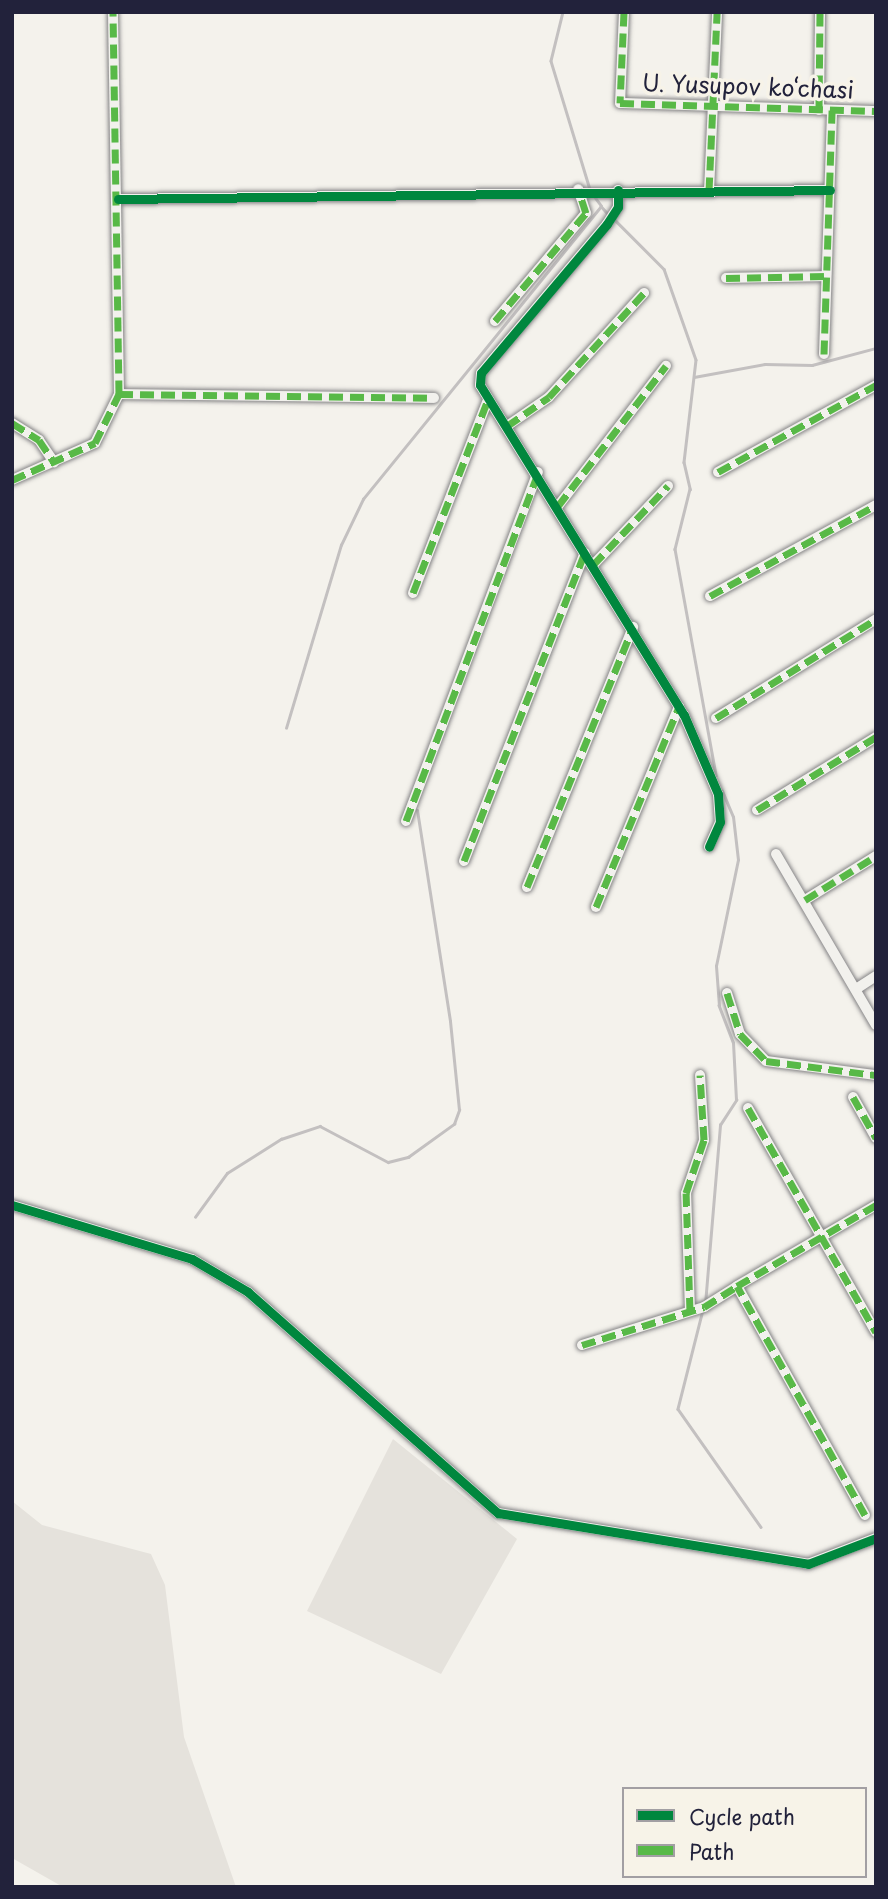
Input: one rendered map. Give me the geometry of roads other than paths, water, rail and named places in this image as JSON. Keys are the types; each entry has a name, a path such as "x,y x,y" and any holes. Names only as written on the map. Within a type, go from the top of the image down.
{"street":[{"path":"12,480 100,438 119,394 113,12"},
{"name":"U. Yusupov ko‘chasi","path":"624,12 620,103 876,111"},
{"path":"709,191 717,12"},
{"path":"819,110 820,12"},
{"path":"824,354 832,110"},
{"path":"118,199 580,189 830,190"},
{"path":"495,321 586,213 580,189"},
{"path":"618,190 618,207 607,224 481,373 487,401 538,472 679,707 718,794 720,822 709,847"},
{"path":"726,278 827,276"},
{"path":"507,426 549,397 645,293"},
{"path":"558,506 666,366"},
{"path":"718,471 876,385"},
{"path":"119,394 434,398"},
{"path":"413,593 487,401"},
{"path":"12,423 39,440 54,462"},
{"path":"406,821 538,472"},
{"path":"593,565 668,486"},
{"path":"710,596 876,505"},
{"path":"464,861 585,552"},
{"path":"716,718 876,619"},
{"path":"527,887 633,627"},
{"path":"596,907 679,707"},
{"path":"757,810 876,737"},
{"path":"776,855 805,900 876,1025"},
{"path":"805,900 876,856"},
{"path":"856,989 876,976"},
{"path":"727,993 740,1034 765,1061 876,1075"},
{"path":"690,1311 686,1193 704,1140 700,1075"},
{"path":"853,1097 876,1138"},
{"path":"748,1108 876,1332"},
{"path":"12,1205 192,1259 248,1292 498,1513 808,1564 876,1538"},
{"path":"582,1345 690,1311 876,1205"},
{"path":"737,1286 865,1515"}],"waterway":[{"path":"563,12 551,61 590,189"},
{"path":"286,728 341,545 363,499 601,206 595,198"},
{"path":"601,206 608,214"},
{"path":"613,218 664,269 696,360 684,462 690,489 675,549 716,775"},
{"path":"694,377 765,364 812,365 876,348"},
{"path":"705,1304 720,1125 736,1100 733,1043 719,1006 716,966 738,860 733,817 722,791"},
{"path":"195,1217 227,1173 281,1139 320,1126 388,1162 408,1157 454,1124 459,1110 450,1021 417,811"},
{"path":"703,1310 678,1409 761,1527"}]}
